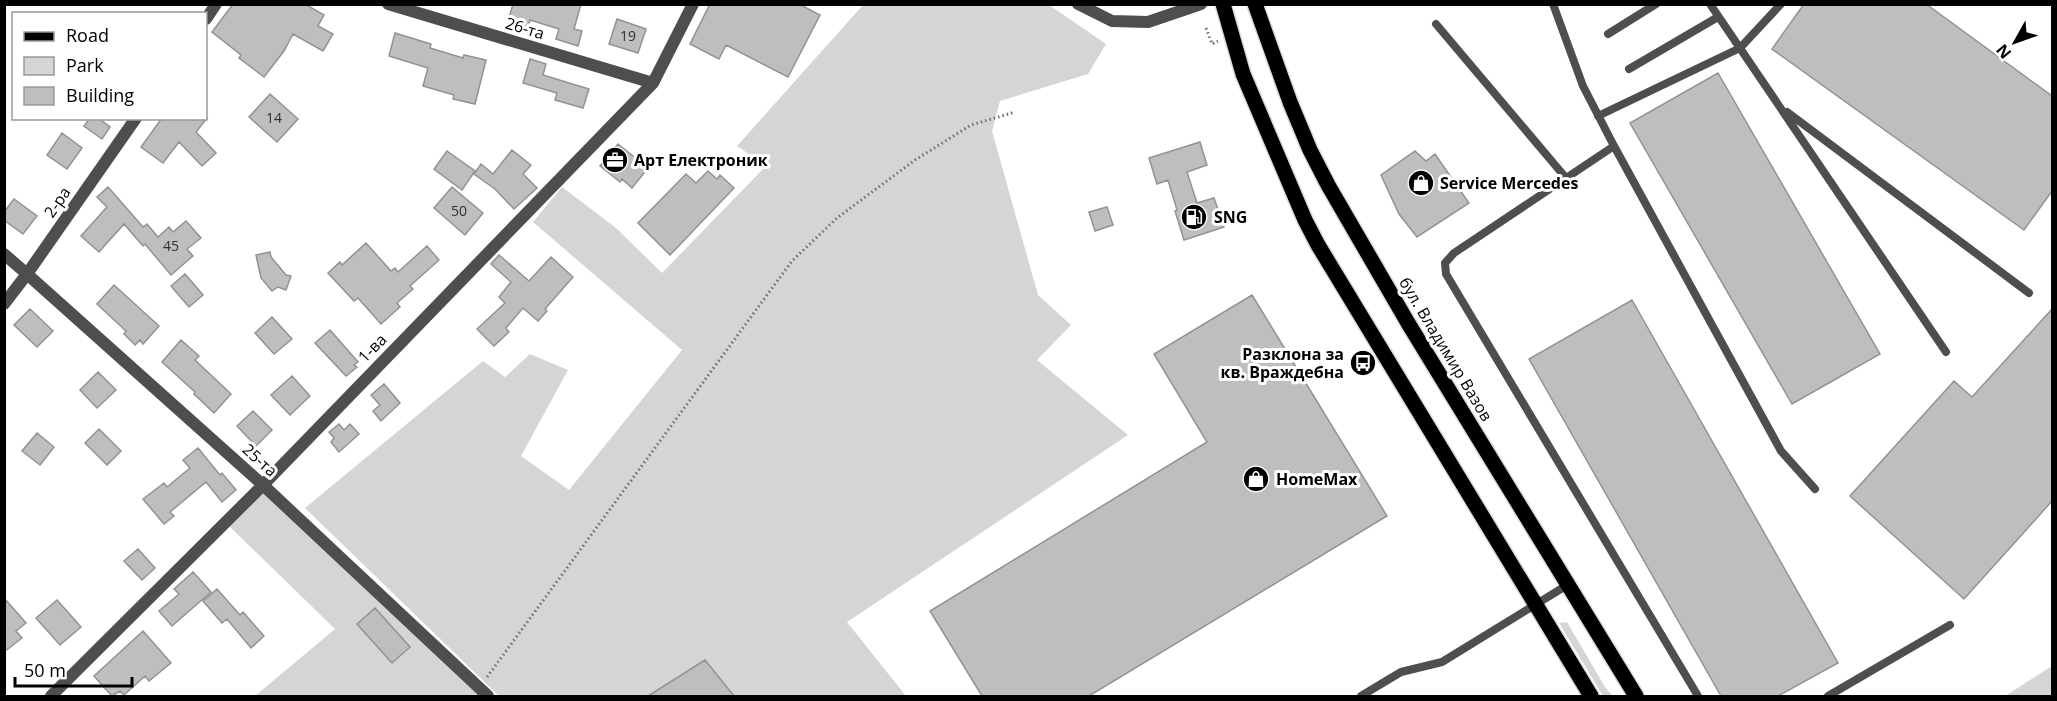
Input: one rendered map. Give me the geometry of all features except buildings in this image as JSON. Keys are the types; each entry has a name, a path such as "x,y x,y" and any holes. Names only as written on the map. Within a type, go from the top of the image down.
{"main road":[{"path":"1223,4 1243,74 1305,220 1318,245 1591,696"},
{"name":"бул. Владимир Вазов","path":"1255,4 1290,102 1310,150 1328,184 1408,323 1636,696"}],"street":[{"path":"207,18 216,4"},
{"name":"26-та","path":"388,4 653,83"},
{"name":"1-ва","path":"51,696 263,485 653,83 693,4"},
{"path":"1078,4 1112,21 1148,22 1202,4"},
{"name":"2-ра","path":"4,304 135,120"},
{"name":"25-та","path":"4,254 263,485 483,693"}],"lane":[{"path":"1553,4 1583,86 1614,146 1781,451 1815,489"},
{"path":"1608,34 1656,4"},
{"path":"1710,4 1946,352"},
{"path":"1598,116 1740,48 1781,4"},
{"path":"1629,69 1718,17"},
{"path":"1436,24 1566,178"},
{"path":"1780,107 2029,293"},
{"path":"1614,146 1454,253 1445,263 1446,274 1698,696"},
{"path":"1361,696 1401,672 1442,662 1569,584"},
{"path":"1828,696 1950,625"}],"path":[{"path":"1206,28 1212,44 1218,42"},
{"path":"483,693 792,261 837,218 915,160 971,125 1015,112"}],"green space":[{"path":"863,5 1049,5 1106,44 1088,74 1000,101 992,131 1038,295 1071,325 1037,360 1128,435 847,622 906,696 734,696 705,660 648,696 499,696 305,508 483,361 505,377 530,354 568,370 521,456 569,490 682,350 533,222 562,187 616,228 662,273 766,166 737,146"},
{"path":"263,485 486,696 255,696 335,629 229,526"},
{"path":"1567,622 1605,687 1613,696 1603,696 1559,623"},
{"path":"2052,666 2052,696 2005,696"}],"place":[{"name":"Арт Електроник","path":"615,160"},
{"name":"Service Mercedes","path":"1421,183"},
{"name":"SNG","path":"1194,217"},
{"name":"Разклона за кв. Враждебна","path":"1363,363"},
{"name":"HomeMax","path":"1256,479"}]}
